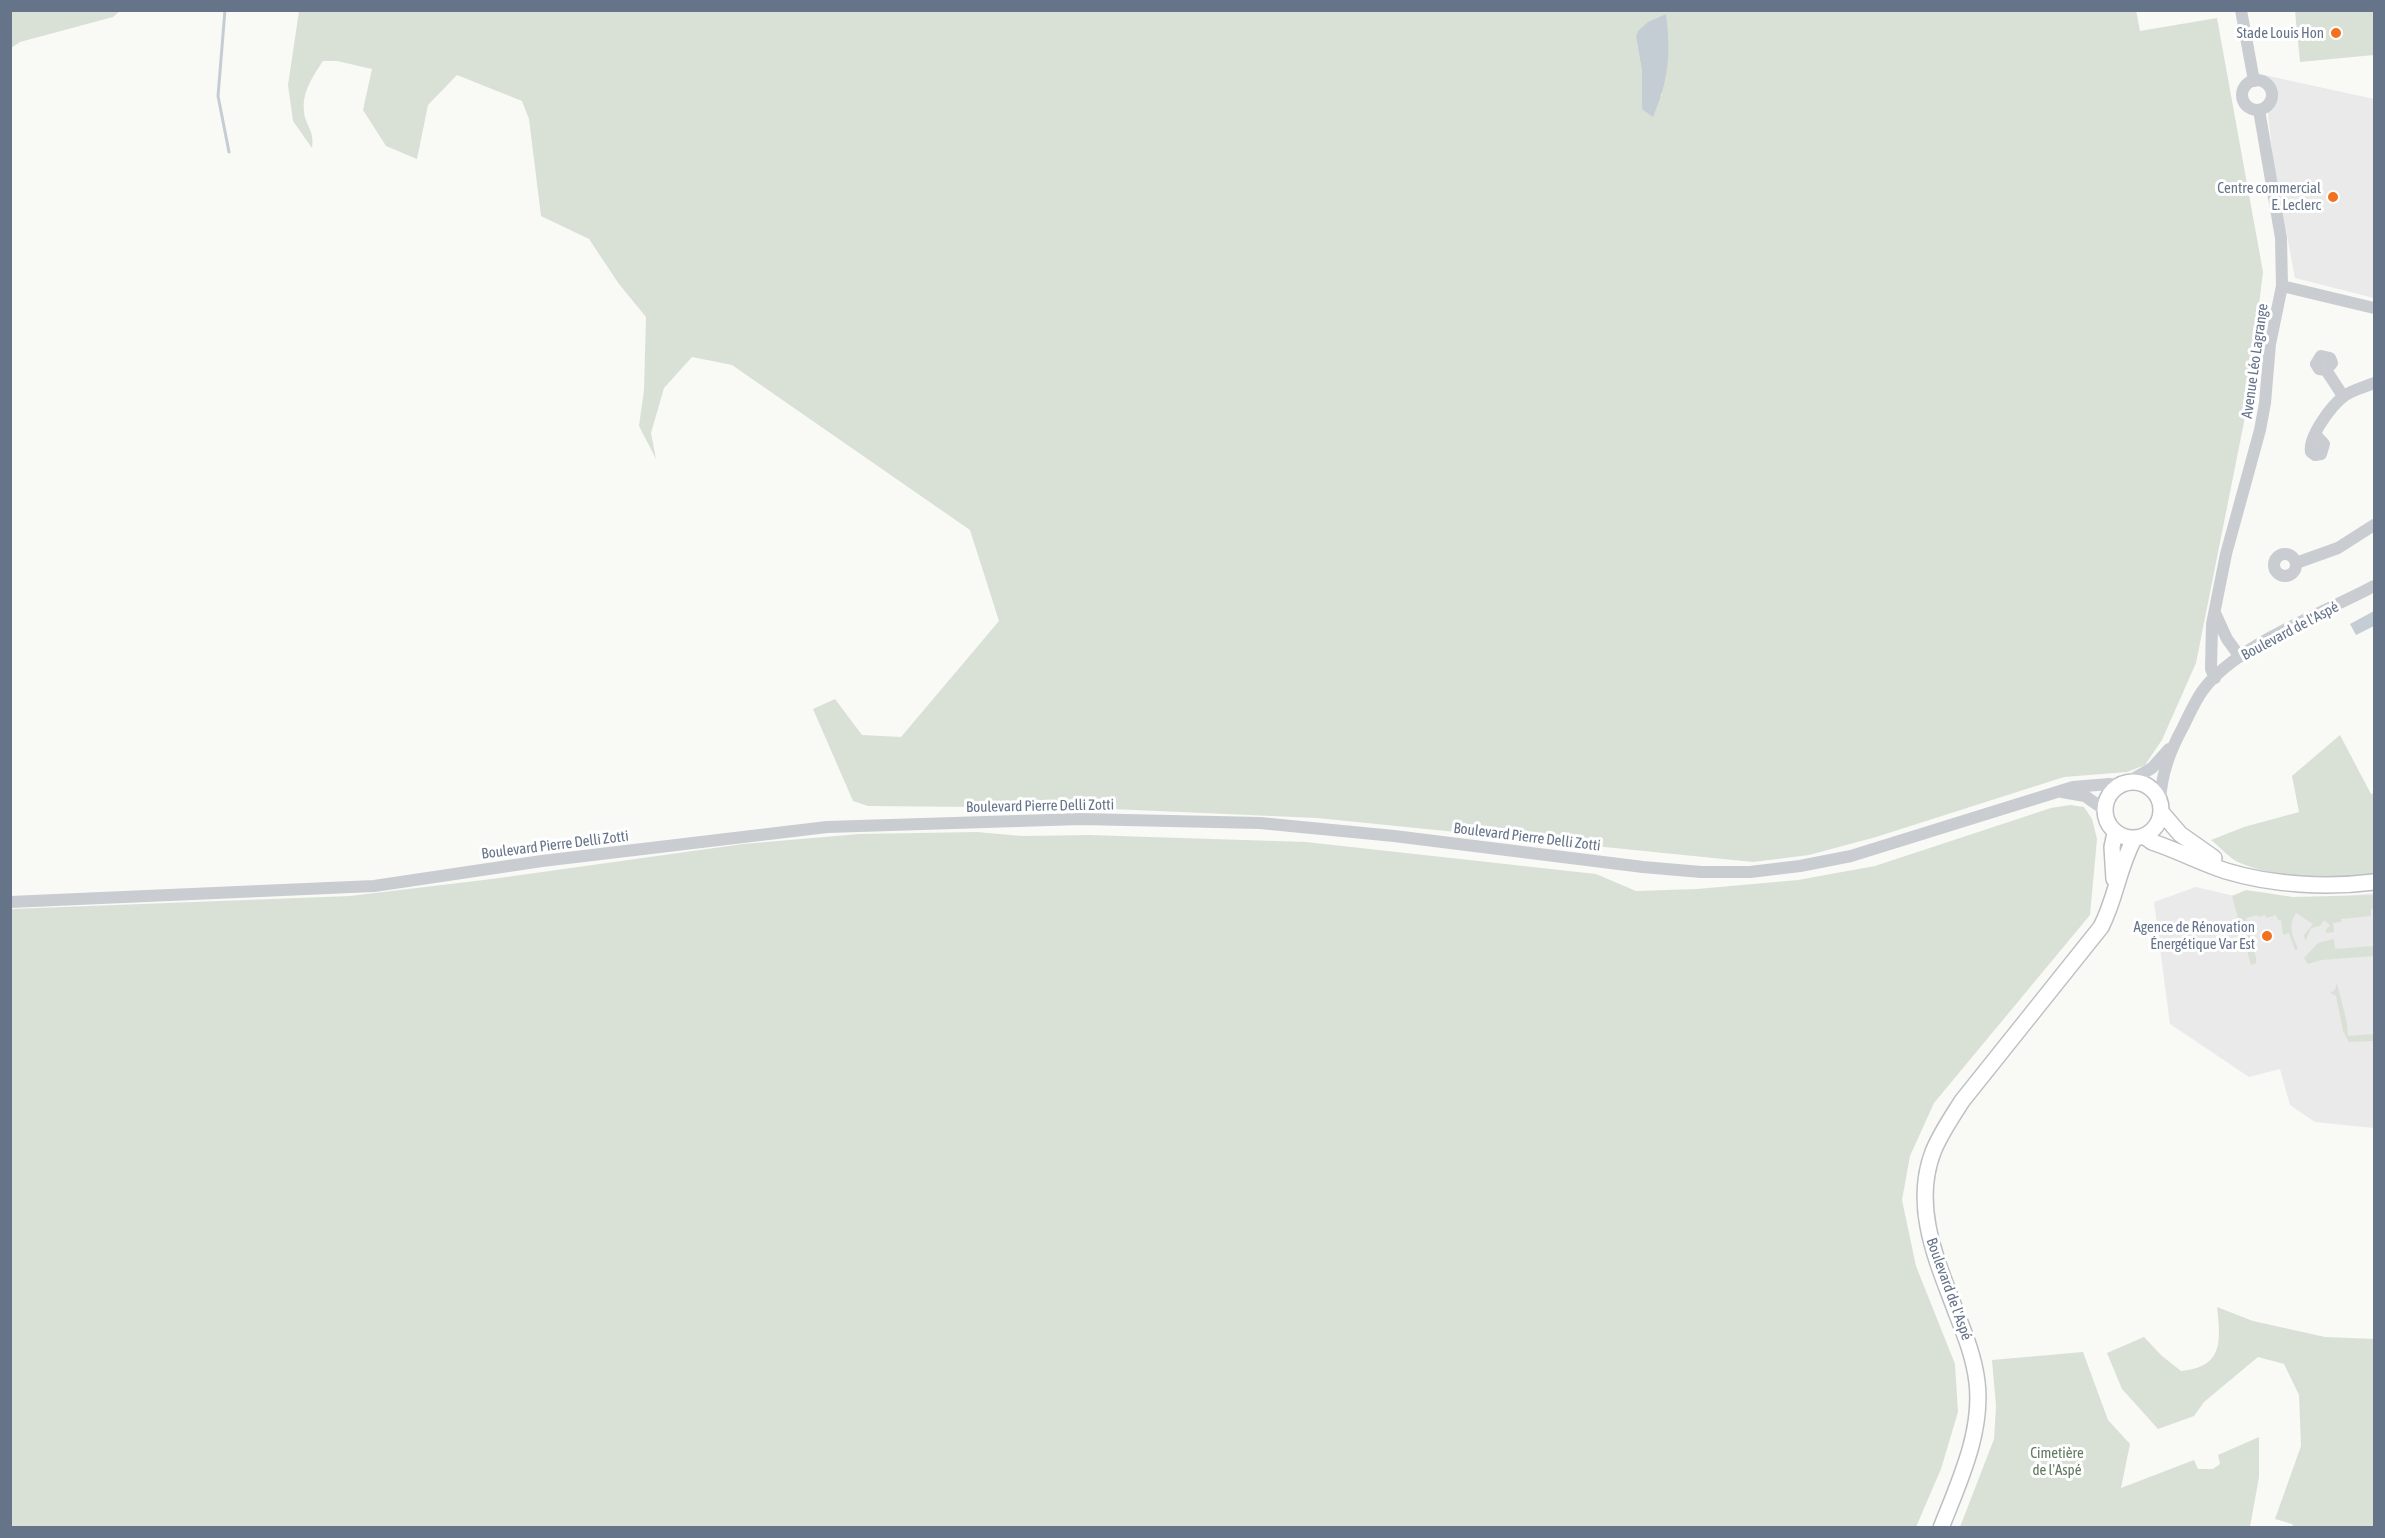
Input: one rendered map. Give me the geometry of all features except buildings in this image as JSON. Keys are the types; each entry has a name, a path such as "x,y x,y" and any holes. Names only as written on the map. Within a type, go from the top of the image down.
{"main road":[{"path":"2249,875 2211,856 2180,834 2161,807 2155,792 2147,786 2138,782 2124,784 2109,795 2105,810 2107,823 2115,833 2152,842 2226,871 2270,880 2318,884 2374,882"},
{"path":"2139,838 2156,827 2161,807"},
{"name":"Boulevard de l'Aspé","path":"2115,833 2112,847 2115,887"},
{"name":"Boulevard de l'Aspé","path":"1941,1527 1970,1448 1978,1405 1977,1382 1971,1348 1929,1236 1925,1206 1927,1177 1933,1153 1962,1101 2101,927 2109,911 2126,853 2139,838"}],"street":[{"path":"2241,10 2254,81"},
{"path":"2254,81 2267,84 2272,92 2270,104 2259,110 2250,108 2244,100 2243,91 2254,81"},
{"name":"Avenue Léo Lagrange","path":"2215,678 2211,669 2210,638 2226,554 2260,430 2265,403 2270,344 2282,286 2281,238 2259,110"},
{"path":"2282,286 2374,308"},
{"path":"2326,370 2343,396"},
{"path":"2315,434 2343,396 2374,383"},
{"path":"2296,562 2338,548 2374,525"},
{"name":"Boulevard de l'Aspé","path":"2161,807 2162,777 2174,744 2203,690 2240,657 2277,635 2374,586"},
{"path":"2215,613 2227,639 2240,657"},
{"name":"Boulevard de l'Aspé","path":"2124,784 2152,768 2174,744"},
{"name":"Boulevard Pierre Delli Zotti","path":"10,902 374,886 542,861 827,827 1081,819 1260,823 1428,840 1643,867 1701,872 1750,872 1800,866 1851,856 2061,792 2089,785 2124,784"},
{"path":"2061,792 2085,796 2105,810"}],"shaded area":[{"path":"1666,14 1667,66 1653,117 1642,109 1642,71 1636,37 1638,31 1648,22"},
{"path":"2264,75 2374,99 2374,298 2295,278 2273,160"},
{"path":"2374,611 2374,626 2356,635 2350,624"},
{"path":"2196,887 2283,903 2374,893 2374,1128 2315,1122 2290,1105 2280,1069 2249,1077 2170,1024 2154,902"}],"green space":[{"path":"11,10 120,11 113,17 20,42 11,48"},
{"path":"2136,10 2140,31 2217,18 2263,272 2245,417 2196,663 2162,740 2145,765 2127,772 2064,777 1876,837 1809,855 1753,862 1317,818 1090,808 868,806 853,801 813,709 835,699 862,735 901,737 999,621 970,530 732,365 692,357 664,388 651,433 656,459 639,426 644,390 646,317 619,284 589,239 541,216 529,119 522,101 457,75 428,105 417,159 386,146 363,110 372,69 337,61 323,61 309,84 304,104 313,142 312,148 293,121 288,85 299,11","holes":["1636,37 1662,95 1642,109 1642,71"]},
{"name":"Stade Louis Hon","path":"2295,11 2374,11 2374,55 2300,62"},
{"path":"2340,735 2371,794 2374,793 2374,874 2324,877 2271,872 2236,861 2211,840 2244,827 2299,812 2292,776"},
{"path":"2070,805 2084,807 2092,819 2097,839 2090,915 1934,1103 1910,1156 1902,1200 1916,1266 1955,1364 1958,1412 1941,1469 1916,1527 11,1527 11,909 350,896 743,844 859,834 977,832 1022,836 1089,835 1306,842 1596,874 1636,891 1697,889 1798,880 1875,866 2051,808"},
{"path":"2246,890 2293,897 2374,895 2374,908 2371,909 2371,916 2341,919 2341,922 2333,923 2334,932 2326,933 2330,925 2324,920 2320,926 2311,928 2306,940 2303,936 2313,924 2296,913 2291,927 2298,949 2295,950 2289,933 2283,935 2281,920 2278,920 2276,915 2266,918 2265,915 2259,917 2257,915 2246,918 2256,958 2256,963 2251,965 2232,896"},
{"path":"2334,939 2335,949 2374,946 2374,956 2321,960 2308,964 2304,958 2318,943"},
{"path":"2337,983 2348,1036 2374,1034 2374,1041 2349,1042 2343,1031 2336,996 2330,993 2335,990"},
{"path":"2217,1307 2253,1321 2325,1337 2374,1339 2374,1527 2294,1527 2292,1524 2275,1519 2301,1446 2299,1395 2284,1364 2258,1357 2204,1402 2194,1416 2158,1429 2122,1389 2107,1353 2144,1337 2162,1356 2181,1371 2195,1369 2212,1358 2216,1351 2219,1331"},
{"name":"Cimetière de l'Aspé","path":"2083,1352 2108,1420 2130,1444 2121,1488 2194,1460 2198,1469 2213,1469 2220,1464 2218,1455 2259,1437 2259,1477 2250,1527 1960,1527 1994,1439 1996,1406 1992,1360"}],"waterway":[{"path":"225,10 218,96 229,152"}],"place":[{"name":"Stade Louis Hon","path":"2336,33"},
{"name":"Centre commercial E. Leclerc","path":"2333,197"},
{"name":"Agence de Rénovation Énergétique Var Est","path":"2267,936"}]}
